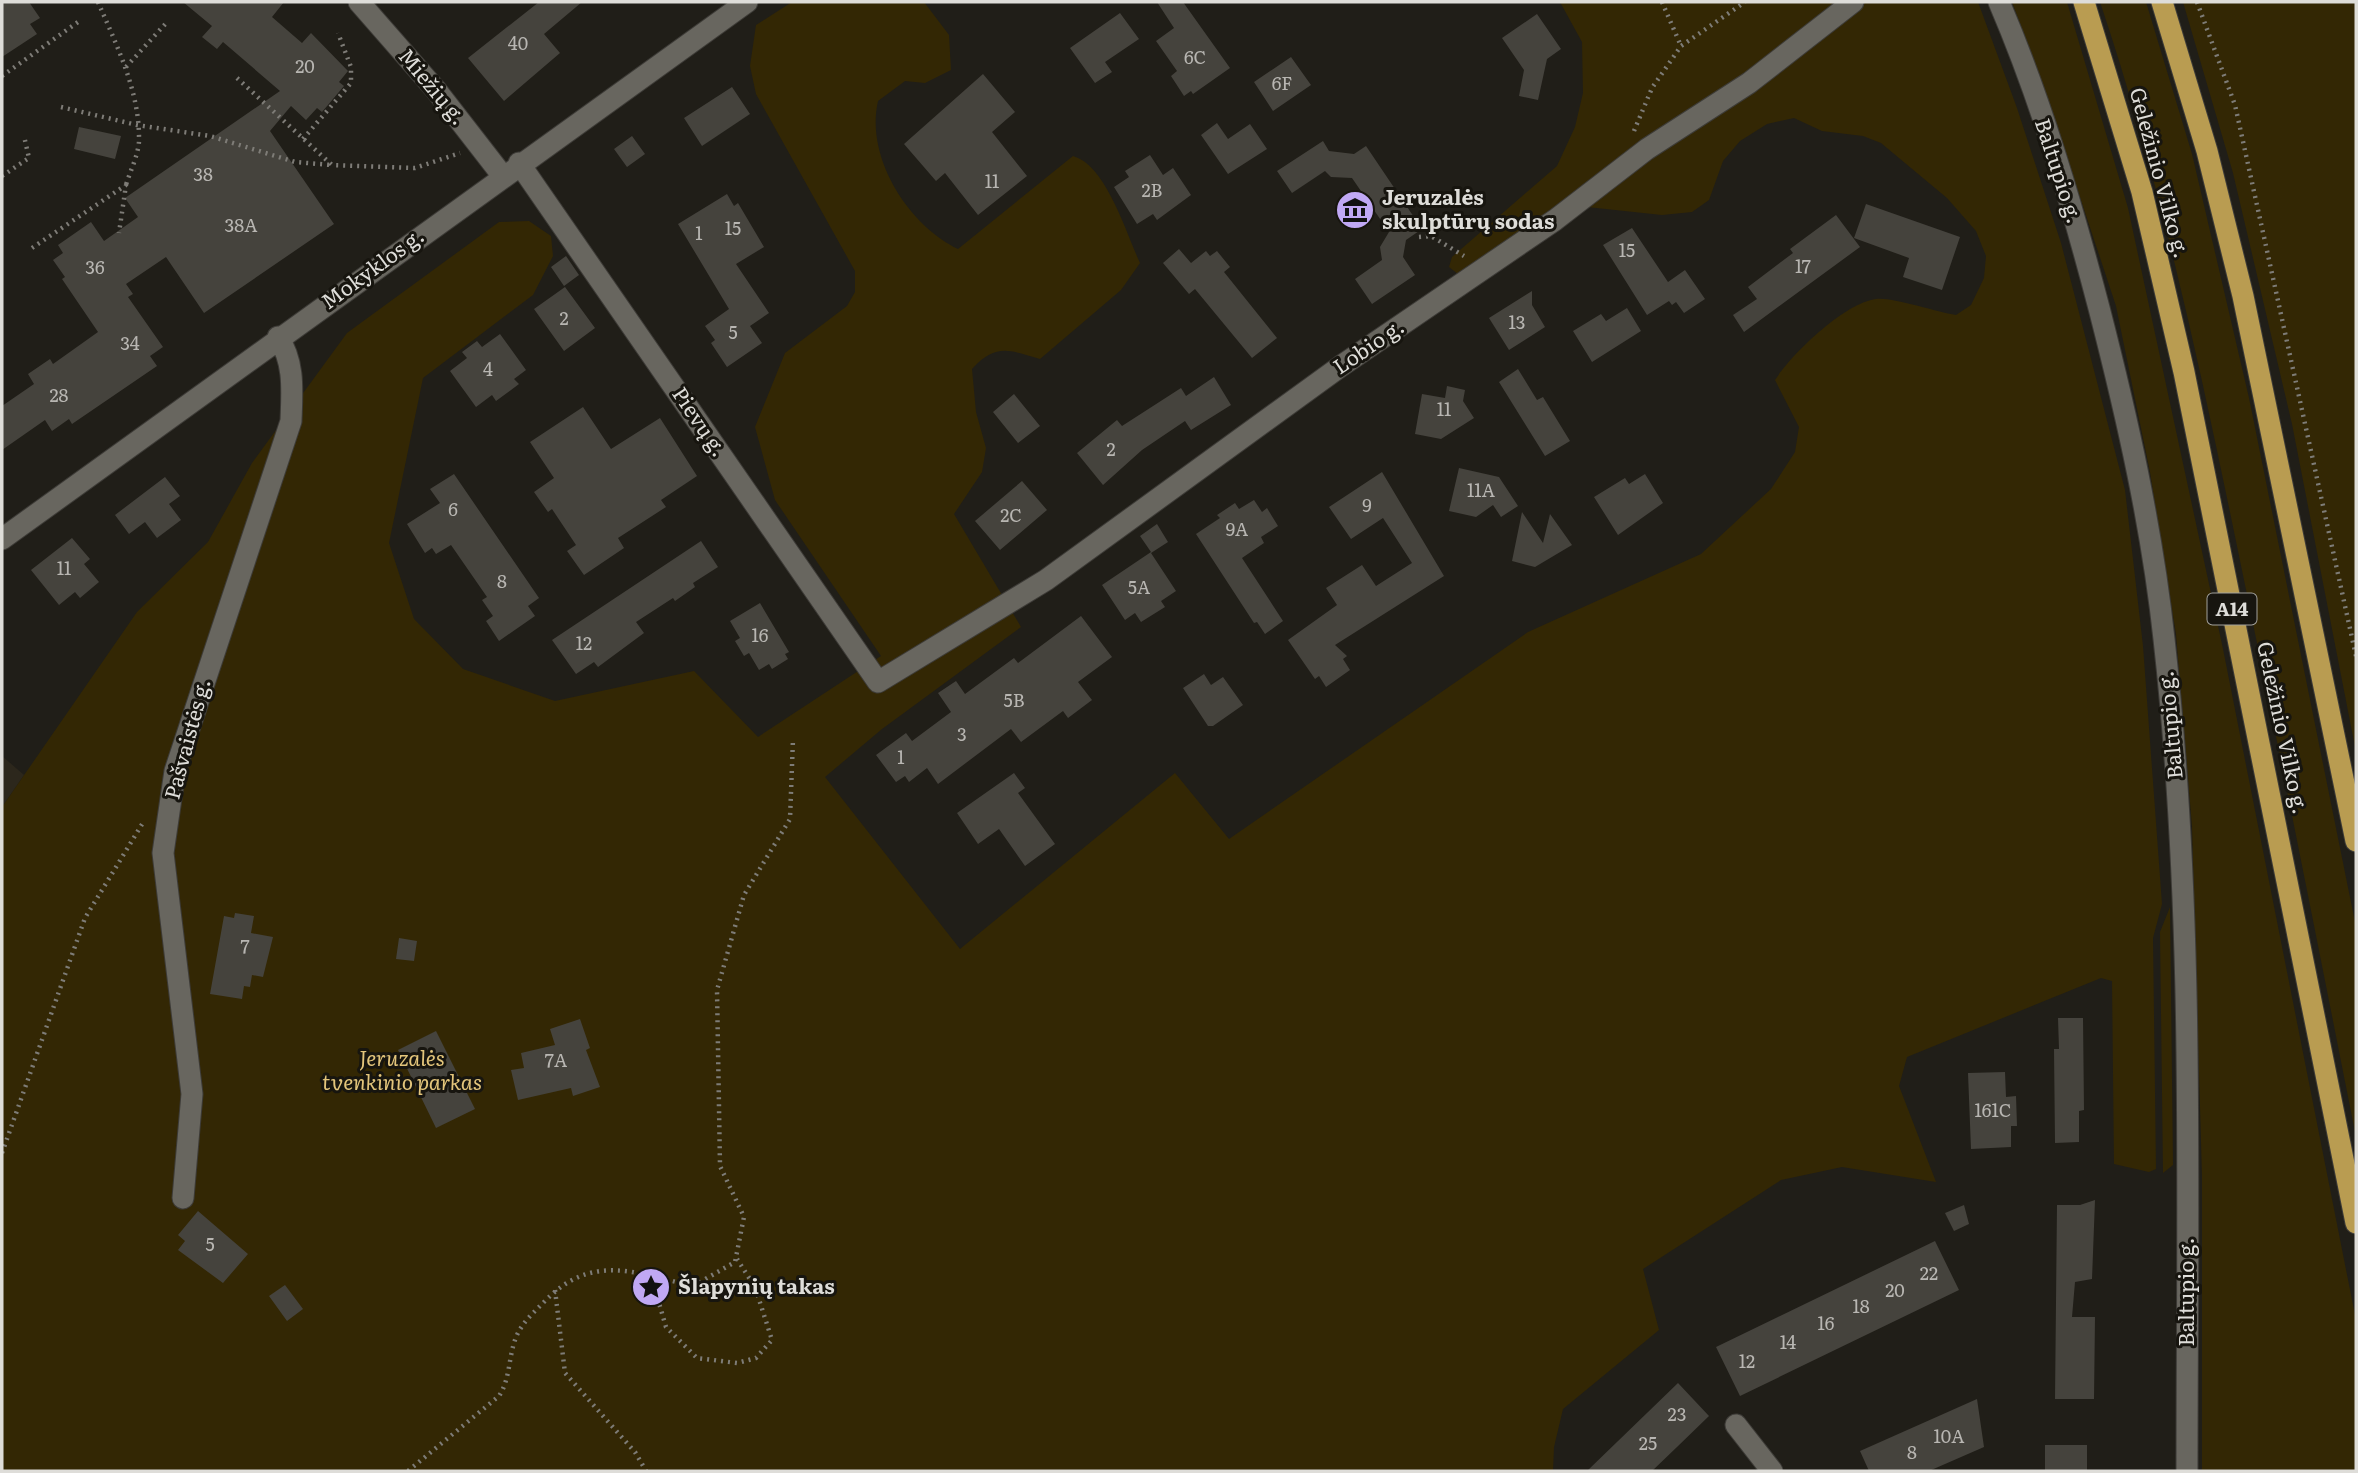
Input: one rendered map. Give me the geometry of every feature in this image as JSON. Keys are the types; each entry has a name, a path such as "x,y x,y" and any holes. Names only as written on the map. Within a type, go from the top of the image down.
{"highway":[{"name":"Geležinio Vilko g.","path":"2084,2 2142,192 2184,372 2356,1223"},
{"path":"2162,2 2207,151 2243,296 2356,842"}],"street":[{"name":"Miežių g.","path":"359,2 436,90 511,169"},
{"name":"Mokyklos g.","path":"2,539 511,169 724,8 747,2"},
{"name":"Lobio g.","path":"878,682 1046,580 1329,374 1555,220 1647,149 1749,83 1853,2"},
{"name":"Baltupio g.","path":"1999,2 2054,153 2109,348 2137,471 2164,639 2175,771 2185,1003 2187,1471"},
{"name":"Pievų g.","path":"511,169 878,682"},
{"name":"Pašvaistės g.","path":"183,1198 192,1094 163,853 175,771 291,421 293,380 289,353 278,337"},
{"path":"1735,1425 1772,1471"}],"path":[{"path":"98,2 126,67 140,139 126,185 119,233"},
{"path":"1661,2 1681,46"},
{"path":"1634,131 1652,88 1681,46 1745,2"},
{"path":"2197,2 2235,105 2356,656"},
{"path":"126,67 168,21"},
{"path":"2,76 78,22"},
{"path":"303,139 351,83 351,67 338,33"},
{"path":"237,78 332,165"},
{"path":"61,107 138,125 210,136 295,162 415,168 466,151"},
{"path":"2,176 29,158 24,136"},
{"path":"32,248 126,185"},
{"path":"1419,237 1431,236 1448,244 1463,255 1477,274"},
{"path":"408,1471 499,1396 506,1385 512,1346 519,1329 555,1290 595,1270 612,1268 693,1286 736,1262 744,1217 720,1166 717,990 744,895 790,819 793,739"},
{"path":"2,1153 85,918 147,816"},
{"path":"656,1278 654,1286 666,1327 697,1358 737,1363 756,1358 772,1340 755,1287 736,1258"},
{"path":"555,1290 565,1373 635,1452 646,1471"}],"shaded area":[{"path":"2,756 24,775 2,807"}],"green space":[{"name":"Jeruzalės tvenkinio parkas","path":"792,2 924,2 949,35 951,70 925,83 905,81 878,101 876,122 884,166 894,187 923,224 940,238 958,249 1073,156 1085,162 1105,186 1140,263 1121,290 1040,359 1011,351 996,352 988,355 972,369 976,412 986,448 982,472 954,514 1021,627 882,729 825,777 960,949 1175,773 1229,839 1528,632 1701,554 1771,489 1795,452 1799,427 1775,380 1806,344 1849,310 1876,299 1893,300 1956,315 1971,305 1984,278 1986,256 1976,231 1947,198 1881,143 1863,136 1822,131 1794,118 1767,124 1740,141 1723,161 1709,200 1692,212 1662,215 1587,207 1509,239 1458,274 1449,267 1452,257 1557,166 1575,127 1583,93 1582,42 1560,2 1978,2 2017,108 2061,243 2125,490 2143,646 2162,904 2153,938 2156,1169 2149,1172 2114,1164 2112,981 2101,978 1907,1057 1899,1086 1936,1182 1842,1167 1781,1180 1643,1269 1659,1330 1563,1409 1554,1447 1553,1471 2,1471 2,807 137,612 208,542 252,463 347,333 499,222 529,221 551,236 553,256 533,295 423,378 389,543 414,619 463,669 555,701 694,671 758,737 881,656 775,500 755,427 785,353 847,306 855,292 855,271 756,94 750,66 756,25"},
{"path":"2012,2 2067,2 2128,208 2223,649 2356,1320 2356,1471 2202,1471 2202,1176 2192,826 2176,634 2150,472 2116,306 2040,76"},
{"path":"2100,2 2146,2 2192,154 2249,398 2356,927 2356,1137 2193,340 2160,204"},
{"path":"2183,2 2356,2 2356,752 2292,424 2233,173"},
{"path":"2170,907 2173,1165 2163,1173 2160,932"}],"building":[{"path":"2,2 29,2 40,18 30,24 37,34 2,57"},
{"path":"183,2 284,2 272,17 302,43 311,33 348,71 339,82 344,86 322,112 317,108 306,120 291,106 270,131 334,224 204,313 166,257 126,284 133,294 128,297 163,347 150,356 157,366 72,424 69,419 52,431 45,420 2,450 2,406 34,384 28,374 50,359 53,364 98,332 62,279 65,277 53,260 63,253 58,245 91,222 104,241 138,217 125,198 280,91 223,42 217,49 202,37 212,26"},
{"path":"539,2 582,2 544,34 560,53 504,101 468,58"},
{"path":"1157,2 1183,2 1230,68 1193,94 1191,91 1184,96 1171,76 1177,71 1156,41 1174,28"},
{"path":"1120,13 1139,39 1105,62 1112,72 1095,83 1070,48"},
{"path":"1537,14 1561,49 1547,59 1538,100 1519,96 1524,70 1502,38"},
{"path":"1291,57 1311,85 1273,111 1254,82"},
{"path":"983,74 1015,112 992,132 1027,176 978,215 945,173 936,181 904,144"},
{"path":"732,87 750,114 702,146 684,118"},
{"path":"1217,123 1228,139 1250,124 1267,149 1228,174 1201,135"},
{"path":"79,127 121,136 115,159 74,149"},
{"path":"632,136 645,154 627,167 614,149"},
{"path":"1323,141 1329,151 1354,154 1366,146 1422,229 1406,240 1403,257 1415,275 1372,304 1355,279 1382,260 1380,247 1389,232 1352,178 1331,177 1325,171 1292,193 1277,171"},
{"path":"1150,155 1163,175 1173,168 1191,195 1157,220 1153,214 1137,224 1114,187 1129,177 1125,171"},
{"path":"727,194 734,206 738,203 764,247 736,264 769,313 750,326 762,343 727,367 711,343 715,340 705,326 729,309 678,224"},
{"path":"1866,204 1960,237 1942,290 1903,277 1909,258 1854,238"},
{"path":"1836,215 1860,247 1744,332 1733,315 1757,299 1748,287 1793,253 1790,249"},
{"path":"1632,228 1668,282 1685,270 1705,299 1684,313 1676,302 1672,305 1669,301 1647,315 1603,245"},
{"path":"1179,249 1191,263 1206,251 1210,256 1217,251 1230,267 1224,272 1277,338 1252,358 1195,289 1189,294 1163,263"},
{"path":"566,256 579,275 564,286 551,267"},
{"path":"565,287 595,328 564,351 534,309"},
{"path":"1532,291 1532,305 1545,327 1509,350 1489,318"},
{"path":"1627,308 1641,331 1592,362 1573,331 1601,314 1606,321"},
{"path":"500,334 526,370 514,379 519,384 496,401 492,395 476,407 450,371 467,358 462,352 477,341 482,347"},
{"path":"1518,369 1537,400 1543,397 1570,441 1545,456 1499,382"},
{"path":"1214,377 1231,405 1191,430 1185,421 1142,450 1103,485 1077,453 1117,420 1122,426 1181,388 1186,396"},
{"path":"1447,386 1465,390 1463,401 1474,418 1441,439 1415,434 1422,394 1445,398"},
{"path":"1014,394 1040,426 1018,443 993,412"},
{"path":"583,407 611,449 660,418 697,476 661,500 666,507 618,538 624,548 584,575 567,551 576,545 552,509 548,512 534,492 554,478 530,442"},
{"path":"1459,468 1499,477 1518,506 1501,517 1493,505 1476,517 1449,511"},
{"path":"1382,472 1444,576 1335,645 1347,656 1343,659 1350,670 1326,687 1319,676 1315,679 1288,640 1337,605 1326,588 1362,565 1376,586 1412,563 1383,518 1351,539 1329,507"},
{"path":"454,474 539,598 528,606 535,616 499,641 486,621 493,616 482,600 487,597 451,545 436,554 432,548 425,553 407,524 440,503 430,489"},
{"path":"1645,474 1663,503 1618,535 1594,497 1625,478 1629,484"},
{"path":"165,477 180,496 169,504 181,520 157,538 145,522 129,534 115,515"},
{"path":"1022,481 1047,510 1000,550 975,521"},
{"path":"1254,500 1262,512 1267,508 1278,526 1261,537 1264,543 1242,558 1283,621 1265,634 1257,622 1254,623 1196,534 1220,518 1217,515 1235,503 1239,509"},
{"path":"1522,512 1543,543 1550,514 1572,545 1535,567 1512,561"},
{"path":"1157,524 1168,542 1151,553 1176,591 1161,601 1165,607 1141,622 1135,613 1125,620 1102,585 1151,552 1140,536"},
{"path":"72,538 90,559 84,564 99,582 80,598 75,592 59,605 31,570"},
{"path":"701,541 718,567 693,583 695,587 675,601 673,598 636,622 644,633 598,667 594,662 576,674 552,640"},
{"path":"760,603 789,652 785,654 788,659 772,669 769,664 759,670 749,653 744,656 735,641 740,638 730,621"},
{"path":"1081,616 1112,657 1078,682 1092,700 1068,718 1063,711 1021,742 1011,729 938,784 927,768 909,782 905,776 896,782 876,755 906,733 912,741 951,712 938,693 956,681 965,694 1014,658 1018,663"},
{"path":"1204,674 1211,685 1223,677 1243,705 1213,726 1208,726 1183,688"},
{"path":"1014,773 1025,788 1018,793 1055,844 1025,866 999,829 978,844 957,813"},
{"path":"235,913 254,916 251,933 273,937 263,977 252,975 250,987 244,986 242,999 210,994 224,916 234,918"},
{"path":"399,938 417,941 414,961 396,959"},
{"path":"2058,1018 2083,1018 2084,1110 2079,1111 2079,1142 2055,1143 2054,1049 2059,1049"},
{"path":"580,1019 590,1048 586,1050 600,1087 573,1096 571,1088 518,1100 511,1070 524,1068 521,1053 555,1045 550,1029"},
{"path":"436,1031 475,1109 436,1128 398,1050"},
{"path":"2005,1072 2006,1097 2016,1096 2017,1126 2011,1126 2011,1147 1971,1149 1968,1073"},
{"path":"2095,1200 2092,1279 2075,1282 2072,1317 2095,1317 2094,1399 2055,1399 2057,1205 2080,1205"},
{"path":"1964,1205 1969,1224 1954,1231 1945,1213"},
{"path":"198,1211 248,1254 223,1283 178,1250 185,1241 178,1235"},
{"path":"1935,1241 1959,1290 1740,1396 1716,1347"},
{"path":"285,1285 303,1309 287,1321 269,1296"},
{"path":"1678,1383 1709,1416 1677,1447 1652,1471 1587,1471"},
{"path":"1977,1399 1984,1447 1929,1471 1869,1471 1860,1451"},
{"path":"2045,1445 2087,1445 2087,1471 2045,1471"}],"place":[{"name":"Jeruzalės skulptūrų sodas","path":"1355,210"},
{"name":"Šlapynių takas","path":"651,1287"}]}
